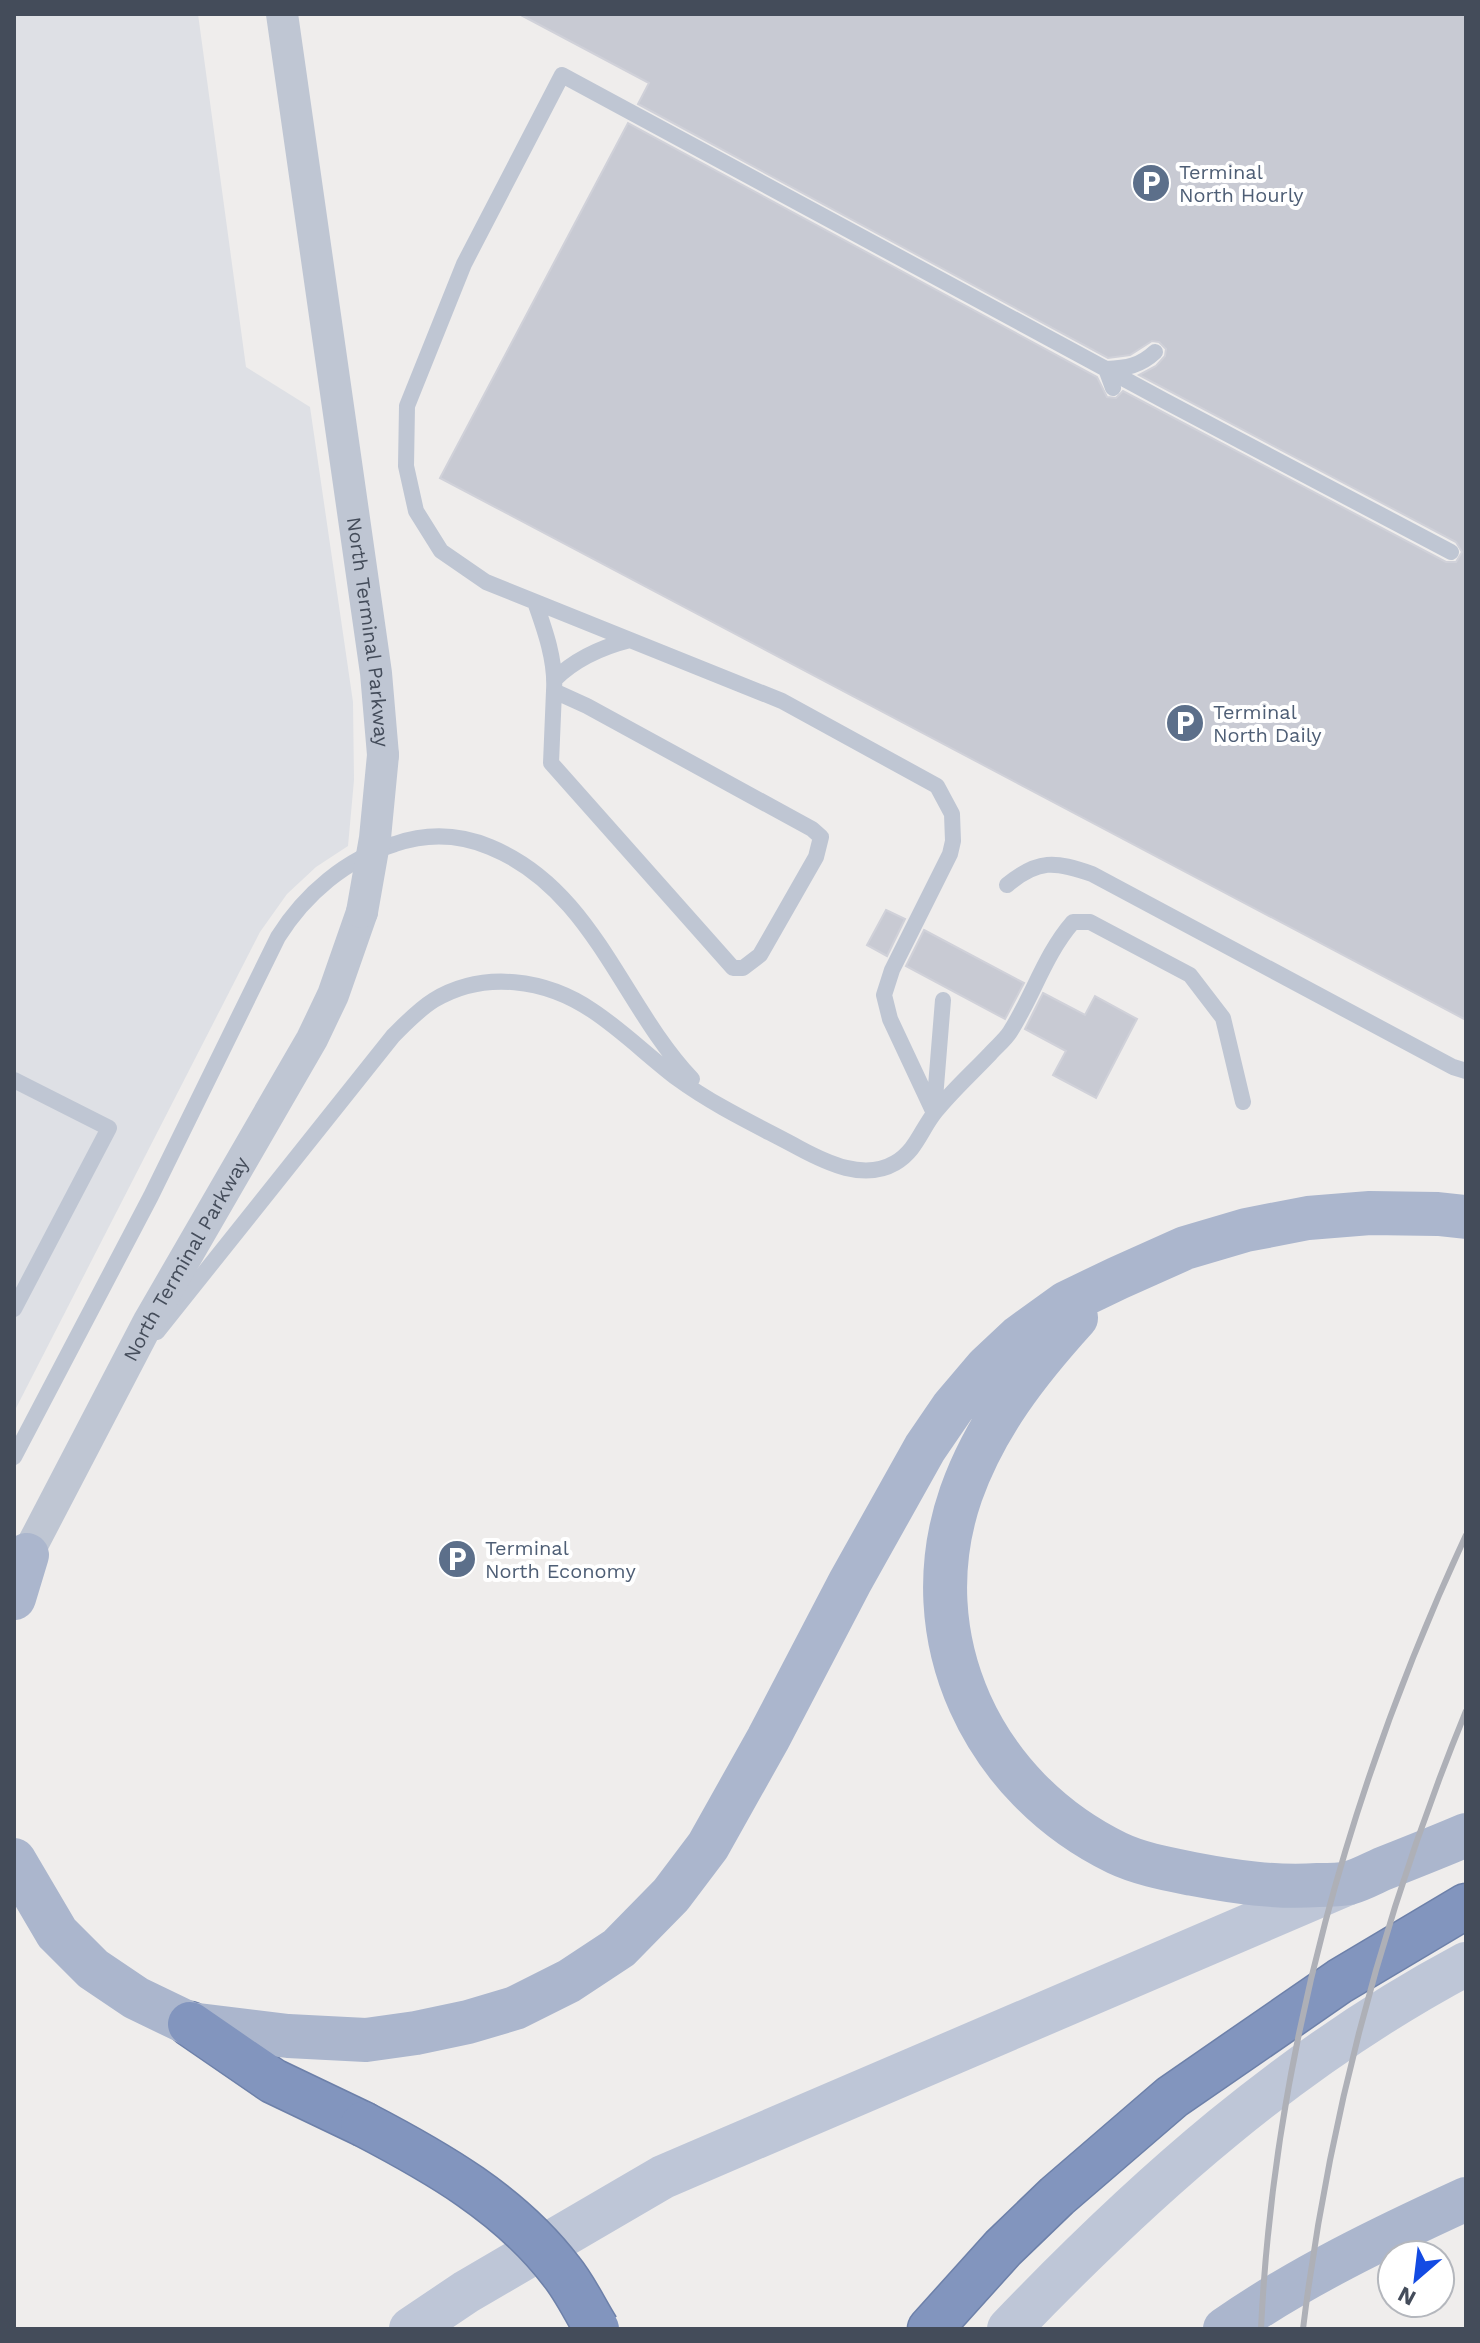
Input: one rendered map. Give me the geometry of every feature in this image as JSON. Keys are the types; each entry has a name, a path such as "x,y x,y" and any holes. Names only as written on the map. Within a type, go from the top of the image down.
{"highway":[{"path":"930,2329 1003,2248 1057,2196 1172,2097 1340,1981 1466,1906"},
{"path":"190,2024 273,2081 429,2158 479,2192 525,2230 562,2272 597,2329"}],"main road":[{"path":"14,1860 57,1933 93,1969 136,1998 190,2024 288,2036 366,2040 468,2022 515,2008 569,1981 619,1948 671,1895 708,1846 925,1448 953,1407 987,1367 1019,1337 1066,1303 1118,1278 1185,1248 1246,1230 1308,1218 1370,1213 1466,1217"},
{"path":"1118,1278 1084,1310 1024,1377 977,1456 961,1495 950,1536 945,1610 951,1648 963,1689 995,1750 1032,1792 1072,1827 1119,1854 1169,1870 1219,1879 1285,1887 1348,1883"},
{"path":"14,1598 20,1564"},
{"path":"411,2329 466,2292 663,2177 1466,1835"},
{"path":"1009,2329 1077,2258 1237,2114 1324,2050 1426,1985 1466,1964"},
{"path":"1225,2329 1322,2269 1466,2199"}],"street":[{"name":"North Terminal Parkway","path":"20,1564 174,1275 312,1039 344,968 362,912 374,851 383,755 376,673 282,14"}],"lane":[{"path":"934,1113 890,1019 884,995 892,970 950,854 952,814 937,786 782,701 486,582 441,551 416,511 406,466 407,406 464,264 562,75 1451,552"},
{"path":"1106,369 1130,368 1143,363 1155,352"},
{"path":"1106,369 1113,388"},
{"path":"535,602 548,641 554,686 551,763 733,968 743,968 760,955 816,857 821,837 812,829 554,686"},
{"path":"554,686 567,667 630,640"},
{"path":"14,1457 151,1196 278,937 314,892 365,856 415,837 440,835 484,844 522,862 551,886 580,918 665,1047 719,1105"},
{"path":"1007,885 1039,865 1064,864 1092,874 1453,1067 1466,1071"},
{"path":"102,1408 144,1349 393,1036 434,1000 459,988 484,982 510,981 536,984 560,992 595,1012 678,1079 719,1105 827,1163 870,1171 894,1164 911,1150 934,1113 1009,1033 1059,938 1073,922 1090,922 1190,975 1223,1018 1243,1102"},
{"path":"934,1113 943,1000"},
{"path":"14,1080 109,1128 14,1309"}],"shaded area":[{"path":"14,14 198,14 246,367 310,407 353,702 354,780 348,846 316,867 287,894 260,932 14,1412"}],"building":[{"name":"Terminal North Daily","path":"519,14 1466,14 1466,1020 440,478 628,123 1097,377 1107,397 1116,398 1123,391 1446,562 1456,562 1462,552 1456,542 1139,375 1156,366 1165,356 1166,349 1159,342 1152,341 1130,355 1108,358 638,104 649,83"},
{"path":"886,910 905,919 887,956 867,945"},
{"path":"924,930 1024,983 1005,1019 906,966"},
{"path":"1043,993 1085,1015 1095,996 1137,1019 1096,1098 1053,1075 1066,1051 1025,1029"}],"railway":[{"path":"1261,2329 1269,2226 1282,2124 1301,2023 1325,1922 1387,1725 1466,1535"},
{"path":"1303,2329 1328,2170 1364,2014 1410,1861 1466,1711"}],"place":[{"name":"Terminal North Hourly","path":"1151,183"},
{"name":"Terminal North Daily","path":"1185,723"},
{"name":"Terminal North Economy","path":"457,1559"}]}
